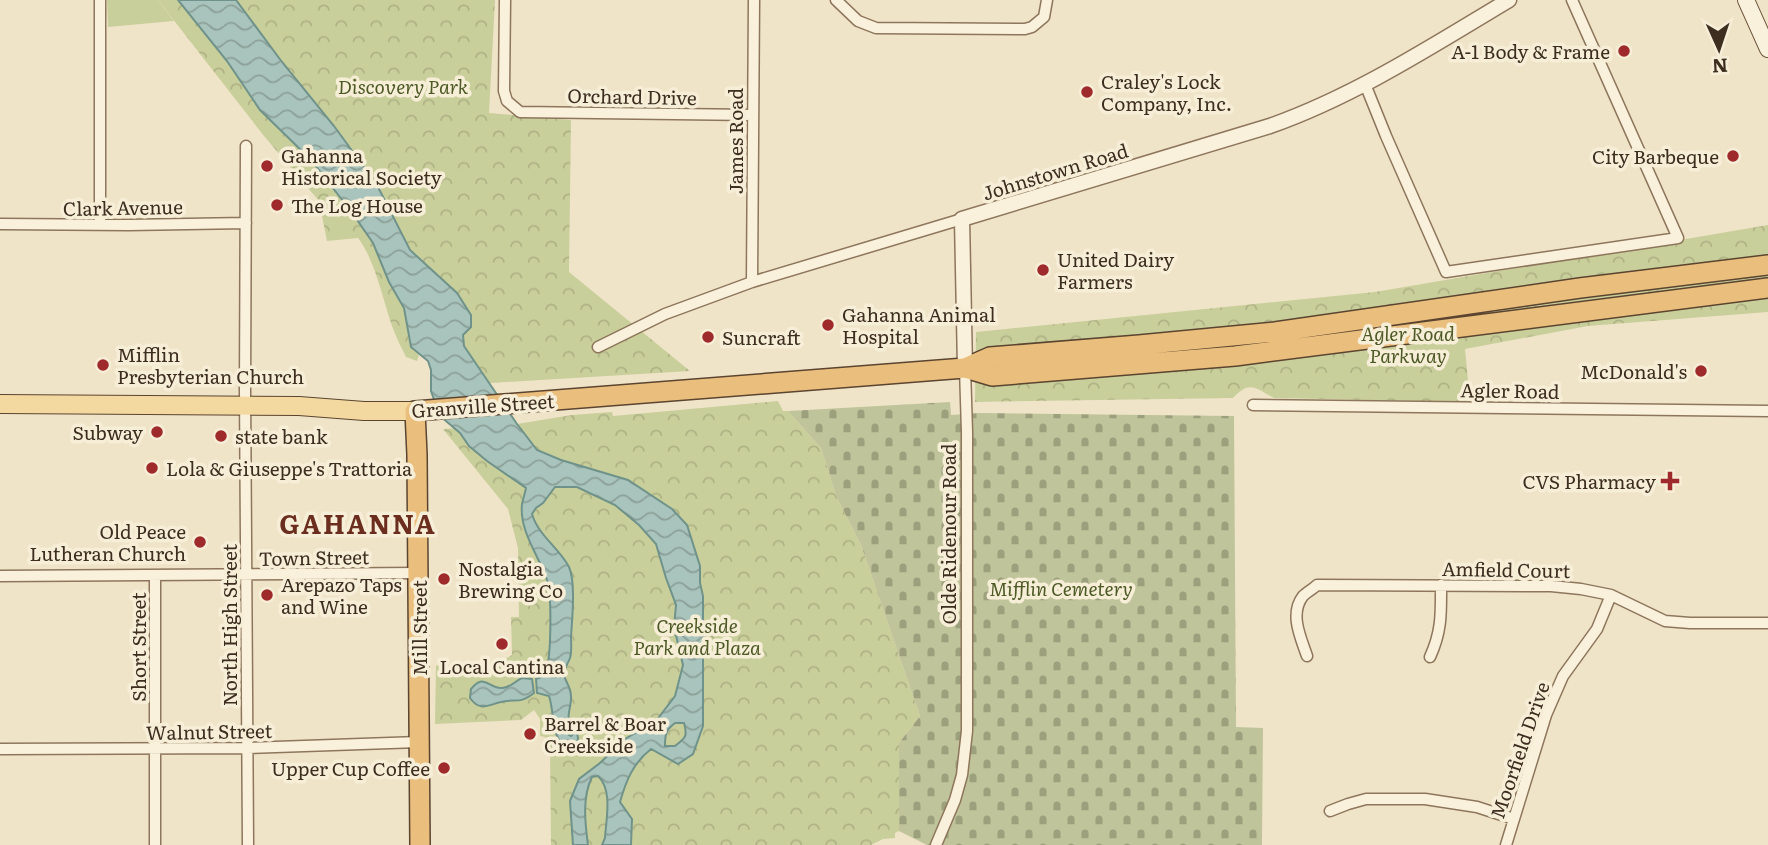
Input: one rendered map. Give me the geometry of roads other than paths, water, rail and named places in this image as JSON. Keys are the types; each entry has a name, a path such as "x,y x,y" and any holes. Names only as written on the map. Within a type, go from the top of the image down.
{"highway":[{"path":"965,368 990,357 1275,331 1580,288 1768,265"},
{"path":"965,368 992,376 1235,356 1768,288"},
{"name":"Granville Street","path":"421,410 965,368"},
{"name":"Mill Street","path":"420,845 417,455 421,410"}],"main road":[{"path":"1746,0 1768,49"},
{"name":"Granville Street","path":"0,404 245,405 364,411 421,410"}],"street":[{"path":"100,0 100,225"},
{"name":"Orchard Drive","path":"505,0 504,91 507,102 520,111 752,115"},
{"name":"James Road","path":"752,282 754,0"},
{"path":"836,0 858,21 876,28 1025,29 1044,17 1046,0"},
{"name":"Johnstown Road","path":"598,347 665,314 752,282 1270,126 1317,108 1365,84 1509,0"},
{"path":"1365,84 1446,272 1678,238 1572,0"},
{"name":"North High Street","path":"246,146 248,845"},
{"name":"Olde Ridenour Road","path":"936,845 955,800 962,775 967,731 967,432 962,219"},
{"name":"Clark Avenue","path":"0,225 246,223"},
{"name":"Agler Road","path":"1253,405 1768,411"},
{"name":"Town Street","path":"0,576 418,573"},
{"name":"Short Street","path":"155,575 155,845"},
{"name":"Amfield Court","path":"1307,656 1298,630 1296,613 1303,597 1317,585 1551,586 1611,595 1665,621 1768,623"},
{"path":"1430,657 1438,640 1441,621 1441,585"},
{"name":"Moorfield Drive","path":"1506,845 1545,715 1563,676 1597,629 1611,595"},
{"name":"Walnut Street","path":"0,749 247,748 419,743"},
{"path":"1330,811 1366,799 1425,799 1477,807 1514,819"}],"water":[{"path":"178,0 236,0 377,185 410,250 457,293 471,315 471,327 463,335 464,346 537,450 628,480 672,509 687,525 700,566 703,596 703,726 693,754 678,764 651,749 635,766 620,802 632,819 631,845 602,845 605,838 607,797 603,782 598,776 592,777 587,793 585,819 588,845 573,845 570,801 579,779 625,739 656,721 675,696 683,665 674,627 676,605 656,544 615,505 577,487 555,487 532,514 539,528 569,567 571,574 571,653 563,673 571,693 569,718 573,730 569,735 575,732 578,738 577,744 570,742 575,747 566,749 557,737 549,696 537,693 536,679 542,676 548,660 550,598 544,571 524,524 522,504 526,488 469,446 460,433 440,416 431,391 428,361 411,347 404,308 389,282 373,243 311,160 260,110 227,61","holes":["675,723 684,723 686,734 683,739 675,746 665,746 670,728"]},
{"path":"522,678 532,679 534,693 525,699 481,706 470,698 471,689 479,682 504,688"}],"place":[{"name":"A-1 Body & Frame","path":"1624,51"},
{"name":"Craley's Lock Company, Inc.","path":"1087,92"},
{"name":"City Barbeque","path":"1733,156"},
{"name":"Gahanna Historical Society","path":"267,166"},
{"name":"The Log House","path":"277,205"},
{"name":"United Dairy Farmers","path":"1043,270"},
{"name":"Gahanna Animal Hospital","path":"828,325"},
{"name":"Suncraft","path":"708,337"},
{"name":"Mifflin Presbyterian Church","path":"103,365"},
{"name":"McDonald's","path":"1701,371"},
{"name":"Subway","path":"157,432"},
{"name":"state bank","path":"221,436"},
{"name":"Lola & Giuseppe's Trattoria","path":"152,468"},
{"name":"CVS Pharmacy","path":"1670,481"},
{"name":"Old Peace Lutheran Church","path":"200,542"},
{"name":"Nostalgia Brewing Co","path":"444,579"},
{"name":"Arepazo Taps and Wine","path":"267,595"},
{"name":"Local Cantina","path":"502,644"},
{"name":"Barrel & Boar Creekside","path":"530,734"},
{"name":"Upper Cup Coffee","path":"444,768"}],"district":[{"name":"GAHANNA","path":"358,522"}],"park label":[{"name":"Discovery Park","path":"403,86"},
{"name":"Agler Road Parkway","path":"1408,344"},
{"name":"Mifflin Cemetery","path":"1061,588"},
{"name":"Creekside Park and Plaza","path":"697,636"}]}
